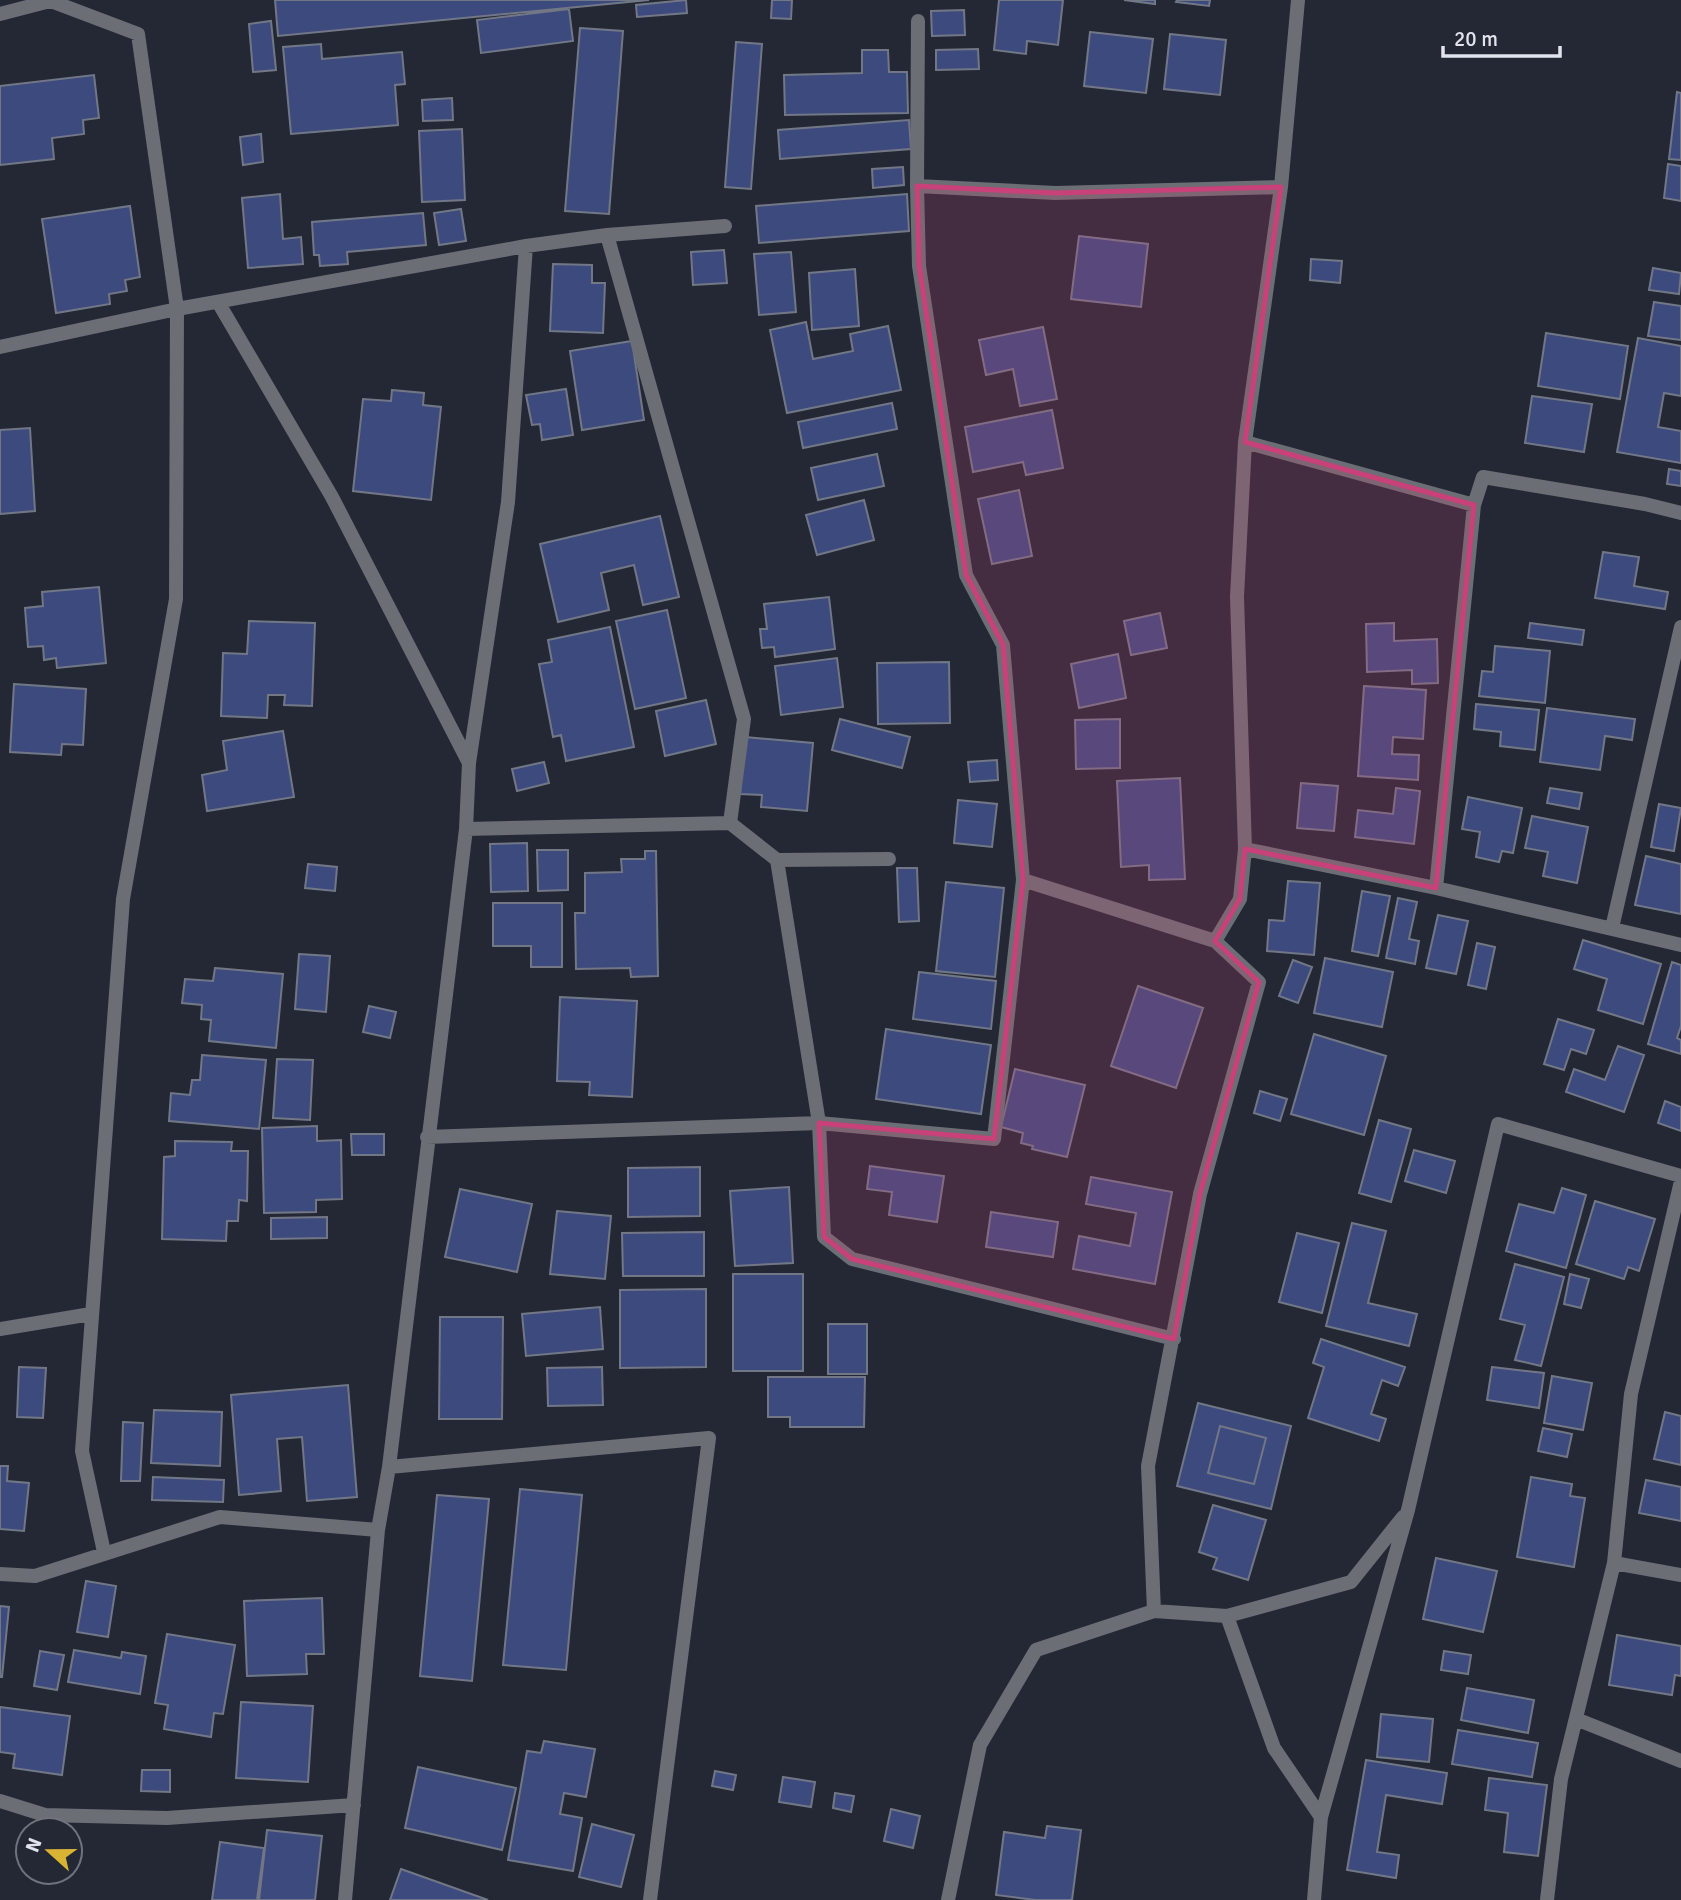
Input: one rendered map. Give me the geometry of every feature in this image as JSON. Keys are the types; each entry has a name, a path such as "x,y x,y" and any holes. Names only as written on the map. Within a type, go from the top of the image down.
{"street":[{"path":"0,14 50,0 138,34 177,309 176,599 123,899 82,1451 104,1552"},
{"path":"1215,941 1240,899 1245,849 1237,597 1245,442 1281,187 1298,0"},
{"path":"427,1137 818,1123 995,1139 1023,880 1003,645 966,575 919,266 918,21"},
{"path":"917,186 1055,193 1281,187"},
{"path":"0,347 177,309 526,246 607,234 725,226"},
{"path":"607,234 744,719 730,823"},
{"path":"345,1900 378,1530 389,1467 466,829 469,763 508,502 526,246"},
{"path":"218,302 332,497 469,763"},
{"path":"1245,442 1474,505"},
{"path":"1436,888 1474,505 1483,477 1645,504 1681,513"},
{"path":"1612,928 1681,627"},
{"path":"466,829 730,823 777,860 889,859"},
{"path":"1245,849 1436,888 1681,945"},
{"path":"777,860 818,1123 824,1237 852,1259 1174,1339"},
{"path":"1023,880 1215,941 1259,982 1200,1194 1148,1466 1154,1611"},
{"path":"1314,1900 1321,1816 1408,1510 1498,1124 1681,1179 1631,1394 1614,1563 1561,1779 1547,1900"},
{"path":"0,1329 91,1314"},
{"path":"389,1467 709,1438 650,1900"},
{"path":"948,1900 980,1745 1036,1650 1154,1611 1227,1616 1351,1582 1408,1510"},
{"path":"0,1574 34,1576 220,1517 378,1530"},
{"path":"1614,1563 1681,1575"},
{"path":"1227,1616 1275,1748 1321,1816"},
{"path":"1576,1720 1681,1761"},
{"path":"0,1801 45,1815 167,1818 354,1805"}],"highlighted area":[{"path":"917,186 1055,193 1281,187 1245,442 1474,505 1436,888 1245,849 1240,899 1215,941 1259,982 1200,1194 1174,1339 852,1259 824,1237 819,1123 994,1139 1023,880 1003,645 966,575 919,266"}],"building":[{"path":"275,0 649,0 278,36"},
{"path":"686,0 687,13 637,17 636,5"},
{"path":"772,0 792,0 791,19 771,18"},
{"path":"999,0 1063,0 1058,45 1027,41 1026,54 994,50"},
{"path":"1124,0 1155,0 1155,4"},
{"path":"1210,0 1209,6 1176,2"},
{"path":"569,9 573,41 481,53 477,20"},
{"path":"964,10 965,35 932,36 931,11"},
{"path":"271,21 276,70 253,72 249,24"},
{"path":"580,28 623,31 609,214 565,211"},
{"path":"1090,32 1153,39 1146,93 1084,86"},
{"path":"1170,34 1226,40 1220,95 1164,89"},
{"path":"736,42 762,44 751,189 725,187"},
{"path":"321,44 322,59 402,52 405,84 395,85 398,125 291,134 283,47"},
{"path":"978,49 979,69 936,70 936,50"},
{"path":"862,50 888,50 889,72 907,72 908,113 785,115 784,75 862,73"},
{"path":"94,75 99,118 83,120 84,134 52,138 54,159 0,165 0,86"},
{"path":"1677,92 1681,93 1681,160 1669,159"},
{"path":"452,98 453,120 423,121 422,100"},
{"path":"909,120 911,149 780,159 778,130"},
{"path":"462,129 465,200 422,202 419,131"},
{"path":"261,134 263,162 243,165 240,137"},
{"path":"1668,164 1681,166 1681,201 1664,198"},
{"path":"903,167 904,185 873,188 872,169"},
{"path":"280,194 283,239 301,237 303,264 248,268 242,198"},
{"path":"907,194 909,231 759,243 756,206"},
{"path":"130,206 140,277 125,280 127,291 109,294 110,304 56,313 42,219"},
{"path":"461,209 466,241 439,245 434,213"},
{"path":"423,213 426,245 347,252 348,264 320,266 319,255 314,255 312,222"},
{"path":"1079,236 1148,244 1141,307 1071,299"},
{"path":"724,250 727,283 693,285 691,252"},
{"path":"791,252 796,312 759,315 754,254"},
{"path":"1311,259 1342,261 1340,283 1310,280"},
{"path":"553,264 592,265 592,283 605,283 603,333 550,331"},
{"path":"1653,268 1681,273 1679,294 1649,290"},
{"path":"855,269 859,326 812,330 809,273"},
{"path":"1654,302 1681,306 1681,340 1648,336"},
{"path":"806,322 813,359 853,351 850,334 888,326 901,390 787,413 770,330"},
{"path":"1043,327 1057,399 1020,406 1013,369 986,375 979,340"},
{"path":"1546,333 1628,346 1620,399 1538,386"},
{"path":"1638,338 1681,346 1681,396 1664,393 1658,427 1681,431 1681,463 1617,452"},
{"path":"632,341 644,420 582,430 570,351"},
{"path":"566,389 573,435 542,440 540,424 532,425 526,395"},
{"path":"392,390 424,393 423,405 441,407 431,500 353,491 363,399 391,401"},
{"path":"1532,396 1592,404 1584,452 1525,443"},
{"path":"892,403 897,429 803,448 798,422"},
{"path":"1052,410 1063,468 1026,475 1023,462 973,472 965,427"},
{"path":"30,428 35,511 0,514 0,430"},
{"path":"877,454 884,486 818,500 811,468"},
{"path":"1669,469 1681,471 1681,486 1667,484"},
{"path":"1019,490 1032,556 992,564 978,499"},
{"path":"864,500 874,540 817,555 806,515"},
{"path":"660,516 679,597 643,605 634,565 601,573 609,610 558,622 540,544"},
{"path":"1603,552 1639,557 1634,586 1668,592 1665,609 1595,598"},
{"path":"99,587 106,663 57,668 56,658 44,660 43,646 28,647 25,608 43,606 42,592"},
{"path":"829,597 835,649 775,657 774,647 762,648 760,629 767,629 764,604"},
{"path":"667,610 686,698 635,709 616,621"},
{"path":"1160,613 1167,648 1131,655 1124,621"},
{"path":"249,621 315,623 312,706 284,705 285,695 268,695 267,718 221,716 223,653 247,654"},
{"path":"1394,623 1394,641 1437,639 1438,683 1412,684 1412,670 1367,672 1366,624"},
{"path":"1530,623 1584,630 1582,645 1528,638"},
{"path":"610,627 634,747 566,761 561,735 553,737 539,664 552,662 548,640"},
{"path":"1495,646 1550,651 1545,703 1479,696 1482,671 1493,672"},
{"path":"1118,654 1126,698 1079,708 1071,664"},
{"path":"837,658 843,707 781,715 775,666"},
{"path":"949,662 950,723 878,724 877,663"},
{"path":"14,684 86,689 83,745 62,744 61,755 10,752"},
{"path":"1364,686 1426,690 1423,739 1393,737 1392,754 1419,755 1418,780 1358,776"},
{"path":"706,700 716,744 665,756 656,711"},
{"path":"1476,704 1539,710 1535,750 1500,746 1501,732 1474,729"},
{"path":"1547,708 1635,719 1632,740 1605,736 1600,770 1540,762"},
{"path":"840,719 910,737 902,768 832,750"},
{"path":"1120,719 1120,768 1076,769 1075,720"},
{"path":"283,731 294,797 207,811 202,775 227,770 223,741"},
{"path":"745,737 813,743 807,811 761,807 762,795 740,794"},
{"path":"997,760 998,780 970,782 968,762"},
{"path":"544,762 549,783 517,791 512,769"},
{"path":"1180,778 1185,879 1149,880 1149,865 1121,867 1117,781"},
{"path":"1301,783 1338,786 1334,831 1297,828"},
{"path":"1396,788 1420,791 1414,844 1355,837 1358,810 1393,814"},
{"path":"1550,788 1582,793 1579,809 1547,803"},
{"path":"1468,797 1522,808 1513,853 1502,851 1499,862 1476,857 1480,832 1462,829"},
{"path":"958,800 997,804 992,847 954,843"},
{"path":"1659,804 1681,808 1674,851 1651,847"},
{"path":"1532,816 1588,827 1577,883 1543,876 1548,852 1525,848"},
{"path":"527,843 528,891 491,892 490,844"},
{"path":"537,850 568,850 568,890 538,891"},
{"path":"645,851 656,851 658,976 631,977 630,968 576,969 575,913 585,913 585,873 622,872 621,859 645,859"},
{"path":"1646,856 1681,864 1681,914 1635,905"},
{"path":"308,864 337,867 335,891 305,888"},
{"path":"897,868 917,868 919,921 899,922"},
{"path":"1288,881 1320,883 1314,955 1267,951 1269,920 1284,921"},
{"path":"946,882 1004,888 995,977 936,971"},
{"path":"1362,891 1390,896 1378,956 1352,951"},
{"path":"1398,898 1417,902 1409,939 1419,941 1415,964 1386,958"},
{"path":"493,903 562,903 562,967 531,967 531,946 493,946"},
{"path":"1438,915 1468,921 1456,974 1426,968"},
{"path":"1583,940 1661,964 1643,1024 1598,1010 1607,979 1574,969"},
{"path":"1477,943 1495,947 1486,989 1468,985"},
{"path":"299,954 330,956 326,1012 295,1009"},
{"path":"1325,958 1393,972 1382,1027 1314,1013"},
{"path":"1293,960 1312,967 1298,1003 1279,996"},
{"path":"1672,962 1681,965 1681,1026 1677,1038 1681,1040 1681,1054 1648,1044"},
{"path":"215,968 283,974 276,1048 209,1041 211,1020 201,1019 202,1005 182,1003 185,979 213,981"},
{"path":"919,972 996,981 991,1029 913,1019"},
{"path":"1138,986 1203,1008 1176,1088 1111,1066"},
{"path":"560,997 637,1001 632,1097 589,1095 590,1082 557,1081"},
{"path":"369,1006 396,1012 390,1038 363,1032"},
{"path":"1558,1019 1594,1030 1586,1054 1571,1049 1564,1070 1544,1064"},
{"path":"886,1029 991,1045 981,1114 876,1099"},
{"path":"1314,1034 1386,1056 1364,1135 1291,1114"},
{"path":"1618,1046 1644,1055 1624,1112 1566,1092 1574,1069 1605,1080"},
{"path":"202,1055 266,1060 259,1129 169,1121 171,1093 190,1095 192,1080 200,1080"},
{"path":"277,1059 313,1060 310,1120 273,1118"},
{"path":"1015,1069 1085,1085 1067,1157 1032,1149 1033,1146 1021,1143 1023,1133 1001,1127"},
{"path":"1260,1091 1287,1099 1280,1121 1254,1113"},
{"path":"1665,1101 1681,1107 1681,1131 1658,1123"},
{"path":"1379,1120 1411,1129 1391,1202 1359,1193"},
{"path":"317,1126 317,1141 341,1140 342,1199 316,1200 316,1212 264,1213 262,1128"},
{"path":"351,1134 384,1134 384,1155 352,1155"},
{"path":"175,1141 232,1142 231,1151 248,1151 247,1201 239,1200 238,1221 227,1221 226,1241 162,1239 164,1157 175,1156"},
{"path":"1414,1150 1455,1161 1446,1193 1405,1181"},
{"path":"870,1166 944,1176 937,1222 889,1215 892,1192 867,1189"},
{"path":"700,1167 700,1216 628,1217 628,1168"},
{"path":"1091,1177 1172,1192 1155,1284 1073,1269 1079,1236 1130,1246 1136,1213 1086,1204"},
{"path":"789,1187 793,1263 735,1266 730,1191"},
{"path":"1562,1188 1586,1195 1566,1268 1506,1251 1519,1204 1554,1213"},
{"path":"460,1189 532,1204 517,1272 445,1257"},
{"path":"1595,1201 1655,1219 1639,1271 1628,1267 1624,1279 1576,1264"},
{"path":"557,1211 611,1216 605,1279 550,1274"},
{"path":"991,1212 1058,1222 1053,1257 986,1247"},
{"path":"327,1217 327,1238 271,1239 271,1218"},
{"path":"1352,1223 1386,1231 1368,1303 1417,1314 1409,1346 1326,1326"},
{"path":"704,1232 704,1276 623,1276 622,1233"},
{"path":"1297,1233 1339,1243 1322,1313 1279,1302"},
{"path":"1515,1264 1564,1277 1541,1366 1515,1360 1525,1325 1500,1319"},
{"path":"733,1274 803,1274 803,1371 733,1371"},
{"path":"1570,1274 1589,1279 1581,1308 1564,1304"},
{"path":"706,1289 706,1367 620,1368 620,1290"},
{"path":"600,1307 603,1349 526,1356 522,1314"},
{"path":"440,1317 503,1317 502,1419 439,1419"},
{"path":"828,1324 867,1324 867,1374 828,1374"},
{"path":"1321,1339 1405,1367 1398,1386 1382,1380 1371,1414 1386,1419 1379,1441 1308,1418 1324,1367 1313,1363"},
{"path":"19,1367 46,1368 43,1418 17,1417"},
{"path":"602,1367 603,1405 548,1406 547,1368"},
{"path":"1492,1367 1544,1373 1539,1408 1487,1400"},
{"path":"1552,1376 1592,1383 1583,1430 1544,1423"},
{"path":"768,1377 865,1377 864,1427 790,1427 790,1417 768,1417"},
{"path":"348,1385 357,1497 307,1501 302,1437 277,1439 281,1491 239,1495 231,1395"},
{"path":"1198,1403 1291,1426 1271,1509 1177,1486","holes":["1220,1426 1266,1438 1254,1484 1208,1473"]},
{"path":"154,1410 222,1412 220,1466 151,1463"},
{"path":"1665,1412 1681,1416 1681,1465 1654,1459"},
{"path":"123,1422 143,1423 140,1481 121,1481"},
{"path":"1220,1426 1266,1438 1254,1484 1208,1473"},
{"path":"1543,1428 1572,1434 1567,1457 1538,1451"},
{"path":"0,1466 8,1466 7,1481 29,1483 24,1531 0,1529"},
{"path":"153,1477 224,1480 223,1502 152,1500"},
{"path":"1531,1477 1572,1484 1570,1496 1585,1498 1574,1567 1517,1557"},
{"path":"1646,1480 1681,1487 1681,1521 1639,1513"},
{"path":"520,1489 582,1495 566,1670 503,1665"},
{"path":"437,1495 489,1499 472,1681 420,1676"},
{"path":"1213,1505 1266,1520 1248,1580 1213,1569 1217,1558 1199,1552"},
{"path":"1436,1558 1497,1571 1483,1632 1423,1619"},
{"path":"86,1581 116,1586 108,1637 77,1632"},
{"path":"322,1598 324,1654 306,1654 307,1674 247,1676 244,1601"},
{"path":"0,1606 9,1607 2,1677 0,1677"},
{"path":"167,1634 235,1645 223,1714 214,1713 211,1737 164,1729 168,1705 155,1703"},
{"path":"1617,1635 1681,1646 1681,1676 1675,1675 1672,1695 1609,1685"},
{"path":"74,1650 121,1658 122,1652 146,1656 140,1694 68,1682"},
{"path":"40,1651 64,1655 57,1690 34,1686"},
{"path":"1444,1651 1471,1655 1468,1674 1441,1670"},
{"path":"1467,1688 1534,1700 1528,1733 1461,1720"},
{"path":"241,1702 313,1706 308,1782 236,1778"},
{"path":"0,1707 70,1716 62,1775 13,1768 15,1754 0,1752"},
{"path":"1381,1714 1433,1719 1429,1762 1377,1757"},
{"path":"1458,1730 1538,1743 1532,1777 1452,1764"},
{"path":"544,1741 595,1749 586,1797 564,1793 560,1814 582,1818 573,1871 508,1860 527,1751 541,1753"},
{"path":"1366,1760 1447,1773 1442,1804 1386,1795 1377,1852 1399,1855 1396,1878 1347,1870"},
{"path":"418,1767 516,1788 502,1850 405,1828"},
{"path":"142,1770 170,1770 170,1792 141,1791"},
{"path":"715,1771 736,1775 733,1790 712,1786"},
{"path":"783,1777 815,1782 811,1807 779,1802"},
{"path":"1489,1778 1547,1785 1538,1856 1504,1852 1508,1813 1485,1810"},
{"path":"835,1793 854,1796 851,1812 833,1808"},
{"path":"891,1809 920,1816 913,1848 884,1841"},
{"path":"592,1824 634,1835 621,1887 579,1877"},
{"path":"1047,1826 1081,1830 1072,1900 1035,1900 996,1895 1004,1832 1045,1838"},
{"path":"267,1830 322,1836 315,1900 259,1900"},
{"path":"220,1842 264,1848 257,1900 212,1900"},
{"path":"401,1869 488,1900 390,1900"}]}
